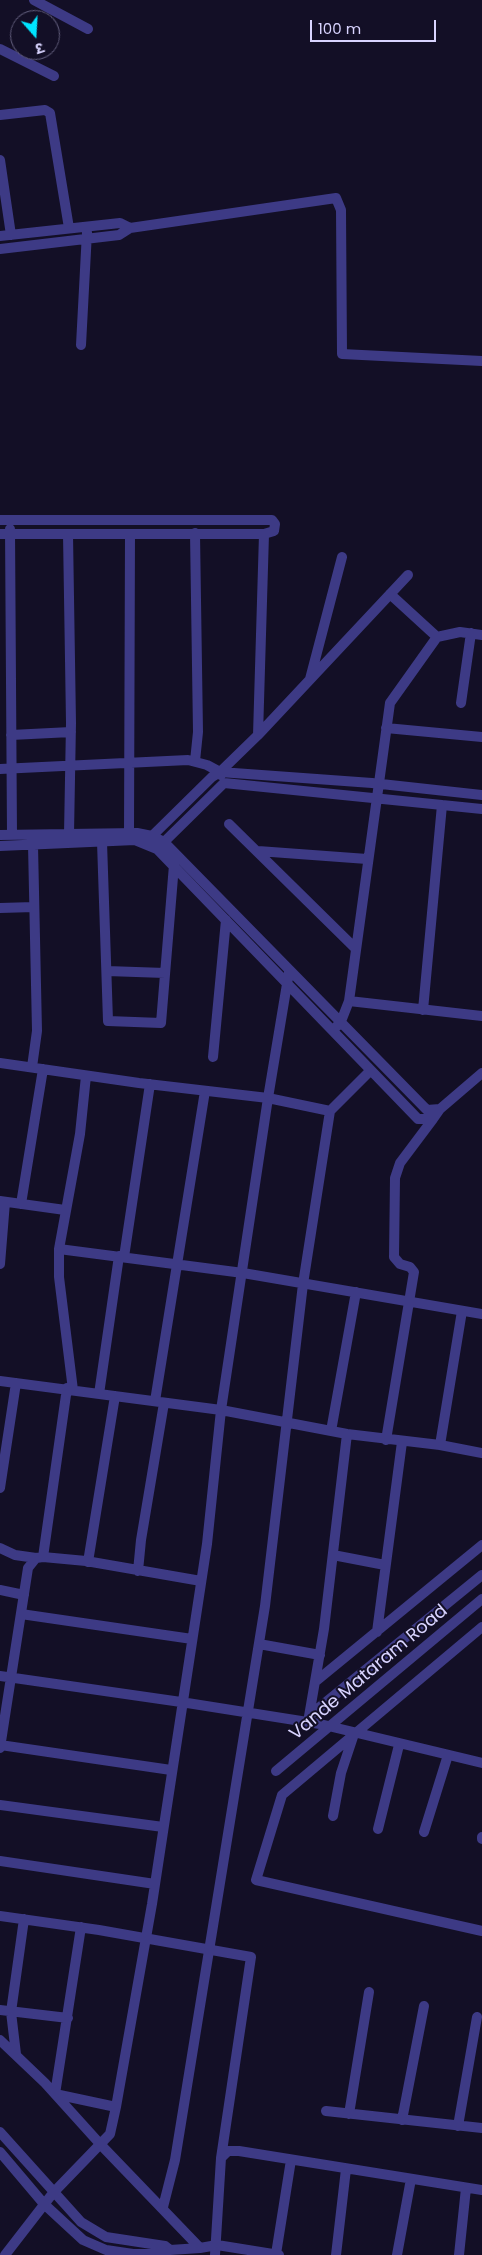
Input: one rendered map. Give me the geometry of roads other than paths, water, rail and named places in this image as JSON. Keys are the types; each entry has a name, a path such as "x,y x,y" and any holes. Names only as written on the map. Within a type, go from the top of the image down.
{"street":[{"path":"34,0 88,29"},
{"path":"0,49 54,76"},
{"path":"0,115 45,110 50,113 69,228"},
{"path":"0,160 11,235"},
{"path":"0,248 119,234 130,228 336,198 341,210 342,354 482,361"},
{"path":"0,236 120,223 130,228"},
{"path":"81,345 87,226"},
{"path":"5,534 264,534 274,531 275,524 272,520 5,520 5,534 11,735 12,835"},
{"path":"68,534 71,732 69,834"},
{"path":"129,833 130,534"},
{"path":"194,762 198,732 195,534"},
{"path":"258,735 264,534"},
{"path":"309,680 342,557"},
{"path":"0,846 148,839 258,735 408,575"},
{"path":"390,594 437,638"},
{"path":"332,1030 340,1024 349,1001 377,784 390,704 437,638 451,632 482,635"},
{"path":"461,703 471,633"},
{"path":"386,728 482,737"},
{"path":"11,735 71,732"},
{"path":"0,769 188,760 220,772 377,784 482,795"},
{"path":"220,772 224,783"},
{"path":"160,846 224,783 482,809"},
{"path":"423,1010 442,805"},
{"path":"229,824 356,949"},
{"path":"0,835 129,833 148,839 160,846 427,1110 440,1109"},
{"path":"102,842 108,1021 161,1024 174,865"},
{"path":"32,845 37,1031 32,1067"},
{"path":"160,846 174,865 370,1071 418,1119 433,1119"},
{"path":"258,851 367,860"},
{"path":"0,908 34,907"},
{"path":"213,1057 226,920"},
{"path":"107,971 165,972"},
{"path":"5,2255 53,2192 110,2134 116,2107 146,1938 213,1504 222,1410 268,1098 289,972"},
{"path":"349,1001 482,1016"},
{"path":"0,1062 86,1076 268,1098 330,1111"},
{"path":"21,1204 43,1069"},
{"path":"163,2207 175,2160 259,1644 274,1544 286,1422 304,1284 330,1111 370,1071"},
{"path":"386,1440 411,1302 413,1268 400,1264 394,1257 395,1178 400,1163 440,1109 482,1073"},
{"path":"86,1076 80,1134 59,1250 59,1277 70,1389 40,1558 28,1568 21,1614 5,1677 0,1746 58,1752 171,1770"},
{"path":"99,1394 150,1084"},
{"path":"138,1571 159,1402 204,1091"},
{"path":"0,1264 2,1201 65,1210"},
{"path":"59,1250 243,1273 482,1314"},
{"path":"331,1431 356,1292"},
{"path":"440,1445 462,1310"},
{"path":"0,1381 222,1410 347,1434 440,1445 482,1453"},
{"path":"0,1488 4,1433 16,1383"},
{"path":"88,1562 115,1396"},
{"path":"308,1719 320,1655 347,1434"},
{"path":"377,1632 402,1442"},
{"path":"315,1682 482,1546"},
{"path":"0,1548 15,1555 88,1562 201,1581"},
{"path":"332,1555 385,1565"},
{"name":"Vande Mataram Road","path":"308,1719 482,1574"},
{"path":"0,1590 24,1595"},
{"name":"Vande Mataram Road","path":"276,1771 482,1599"},
{"path":"21,1614 192,1639"},
{"path":"482,1627 282,1795 256,1880 482,1931"},
{"path":"259,1644 320,1655"},
{"path":"5,1677 308,1719 330,1727 399,1745 482,1763"},
{"path":"333,1816 342,1773 354,1733"},
{"path":"378,1829 390,1791 399,1745"},
{"path":"424,1832 448,1755"},
{"path":"0,1805 163,1827"},
{"path":"0,1861 154,1884"},
{"path":"0,1916 146,1938 251,1957 221,2158 216,2250"},
{"path":"16,2054 11,2012 24,1919"},
{"path":"55,2094 81,1928"},
{"path":"349,2114 369,1992"},
{"path":"402,2120 424,2006"},
{"path":"0,2010 68,2018"},
{"path":"458,2126 477,2017"},
{"path":"0,2040 55,2094 200,2248"},
{"path":"55,2094 116,2107"},
{"path":"326,2112 482,2128"},
{"path":"0,2132 81,2222 106,2237 165,2246 170,2250"},
{"path":"221,2158 228,2151 239,2151 482,2190"},
{"path":"0,2152 44,2204 82,2240 106,2250 152,2254 161,2254 170,2250 200,2248 278,2255 291,2160"},
{"path":"336,2255 346,2169"},
{"path":"397,2255 411,2180"},
{"path":"459,2255 466,2188"}]}
